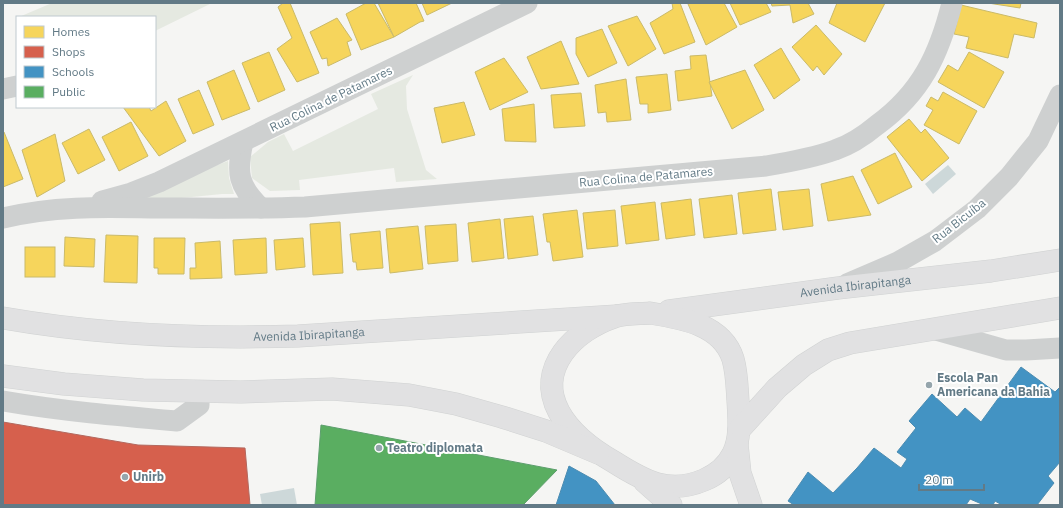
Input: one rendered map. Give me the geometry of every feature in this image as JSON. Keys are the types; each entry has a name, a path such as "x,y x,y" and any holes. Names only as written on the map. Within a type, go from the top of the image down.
{"main road":[{"name":"Avenida Ibirapitanga","path":"3,318 65,328 175,335 249,338 298,336 650,313 838,288 991,271 1060,260"},
{"path":"639,477 665,486 681,487 695,484 720,470 731,458 738,437 777,388 804,365 828,350 850,343 1060,308"},
{"path":"650,313 695,322 711,331 725,344 732,358 736,375 740,472 751,505"},
{"path":"598,453 570,428 560,414 554,401 553,377 557,362 564,350 573,340 587,330 616,316"},
{"path":"3,376 64,384 143,390 241,392 332,389 409,395 456,404 546,431 598,453 639,477 671,505"}],"street":[{"name":"Rua Colina de Patamares","path":"78,207 130,193 159,182 527,3"},
{"name":"Rua Colina de Patamares","path":"3,218 27,212 78,207 305,207 759,167 808,158 837,149 865,135 892,115 916,90 932,62 946,29 952,3"},
{"path":"3,89 16,86"},
{"name":"Rua Bicuíba","path":"838,288 898,262 929,244 977,210 1009,177 1038,141 1060,95"},
{"path":"243,142 240,158 242,185 249,197 261,208"},
{"path":"932,329 1006,350 1060,348"},
{"path":"3,401 34,407 177,421 199,405 199,392"}],"shaded area":[{"path":"52,3 212,3 156,31 156,16 21,16"},
{"path":"413,75 406,86 407,109 426,170 437,179 396,182 394,168 299,180 300,190 270,191 252,178 250,157 268,142 284,134 293,151 378,109 371,94"},
{"path":"228,161 229,178 234,194 142,202 142,197 178,180"},
{"path":"948,165 956,174 933,194 925,184"},
{"path":"294,488 297,505 262,505 260,494"}],"building: Homes":[{"path":"283,3 290,3 319,73 297,82 277,49 292,38 278,7"},
{"path":"366,3 374,3 394,37 361,50 346,14"},
{"path":"378,3 416,3 424,21 394,37"},
{"path":"422,3 452,3 427,15"},
{"path":"672,3 680,3 695,42 664,54 650,23 673,9"},
{"path":"724,3 737,27 706,45 688,4"},
{"path":"730,3 766,3 771,12 740,25"},
{"path":"771,3 808,3 814,14 793,23 790,5 772,6"},
{"path":"837,3 885,3 865,42 829,23"},
{"path":"988,3 1021,3 1020,8"},
{"path":"961,5 1037,23 1034,38 1014,34 1008,58 966,48 969,37 954,34"},
{"path":"637,16 656,49 628,66 608,26"},
{"path":"337,18 352,40 347,42 351,55 328,66 327,58 322,59 310,32"},
{"path":"816,25 842,54 824,75 817,66 813,71 792,47"},
{"path":"602,29 617,63 588,77 576,54 576,38"},
{"path":"561,41 579,84 541,89 527,57"},
{"path":"781,48 800,80 774,99 754,65"},
{"path":"269,52 285,90 258,102 242,63"},
{"path":"969,52 1004,72 984,108 938,82 948,65 958,71"},
{"path":"706,55 712,96 678,101 675,71 691,69 690,56"},
{"path":"504,58 528,92 490,110 475,72"},
{"path":"234,70 250,109 222,120 207,82"},
{"path":"745,70 764,110 732,129 709,82"},
{"path":"667,74 671,110 648,113 648,104 640,104 636,77"},
{"path":"626,79 631,120 607,122 606,112 598,113 595,85"},
{"path":"199,90 214,125 193,134 178,99"},
{"path":"943,92 977,111 959,144 924,125 933,110 926,106 931,97 938,101"},
{"path":"581,93 585,126 554,128 551,95"},
{"path":"166,101 186,141 159,156 124,108 150,108 151,111"},
{"path":"464,102 475,135 442,143 434,108"},
{"path":"534,104 536,142 505,141 502,109"},
{"path":"909,119 921,133 925,129 949,158 922,181 887,137"},
{"path":"131,122 148,156 119,171 102,137"},
{"path":"89,129 105,160 78,174 62,143"},
{"path":"4,132 23,179 3,187 3,133"},
{"path":"55,134 65,181 37,197 22,150"},
{"path":"895,153 912,187 878,204 861,170"},
{"path":"853,176 871,215 828,221 821,184"},
{"path":"771,189 776,230 743,234 738,193"},
{"path":"809,189 813,226 783,230 778,192"},
{"path":"732,195 737,234 704,238 699,199"},
{"path":"691,199 695,235 666,239 661,203"},
{"path":"655,202 659,240 626,244 621,206"},
{"path":"577,210 583,257 553,261 550,242 547,242 543,214"},
{"path":"615,210 618,246 587,249 583,213"},
{"path":"533,216 538,255 508,259 504,219"},
{"path":"500,219 504,258 472,262 468,223"},
{"path":"340,222 343,273 313,275 310,224"},
{"path":"456,224 458,261 428,264 425,226"},
{"path":"418,226 423,269 390,273 386,229"},
{"path":"380,231 383,268 357,270 356,262 353,262 350,234"},
{"path":"106,235 138,236 137,283 104,282"},
{"path":"65,237 95,239 94,267 64,266"},
{"path":"154,238 185,238 184,274 158,274 158,268 154,268"},
{"path":"266,238 267,273 235,275 233,240"},
{"path":"303,238 305,267 276,270 274,240"},
{"path":"220,241 222,278 190,279 190,268 196,268 195,243"},
{"path":"25,247 55,247 55,277 25,277"}],"building: Shops":[{"name":"Unirb","path":"3,422 138,445 245,448 250,505 3,505"}],"building: Schools":[{"path":"1021,367 1055,392 1060,387 1060,462 1048,476 1054,483 1037,505 1002,505 995,501 993,505 984,505 970,499 966,505 794,505 788,501 808,472 833,493 874,448 901,468 907,459 897,452 916,428 909,421 932,394 957,417 965,408 981,422"},
{"path":"569,466 596,481 615,505 556,505"}],"building: Public":[{"name":"Teatro diplomata","path":"321,425 557,470 523,505 315,505"}],"place":[{"name":"Escola Pan Americana da Bahia","path":"929,385"},
{"name":"Teatro diplomata","path":"379,448"},
{"name":"Unirb","path":"125,477"}]}
